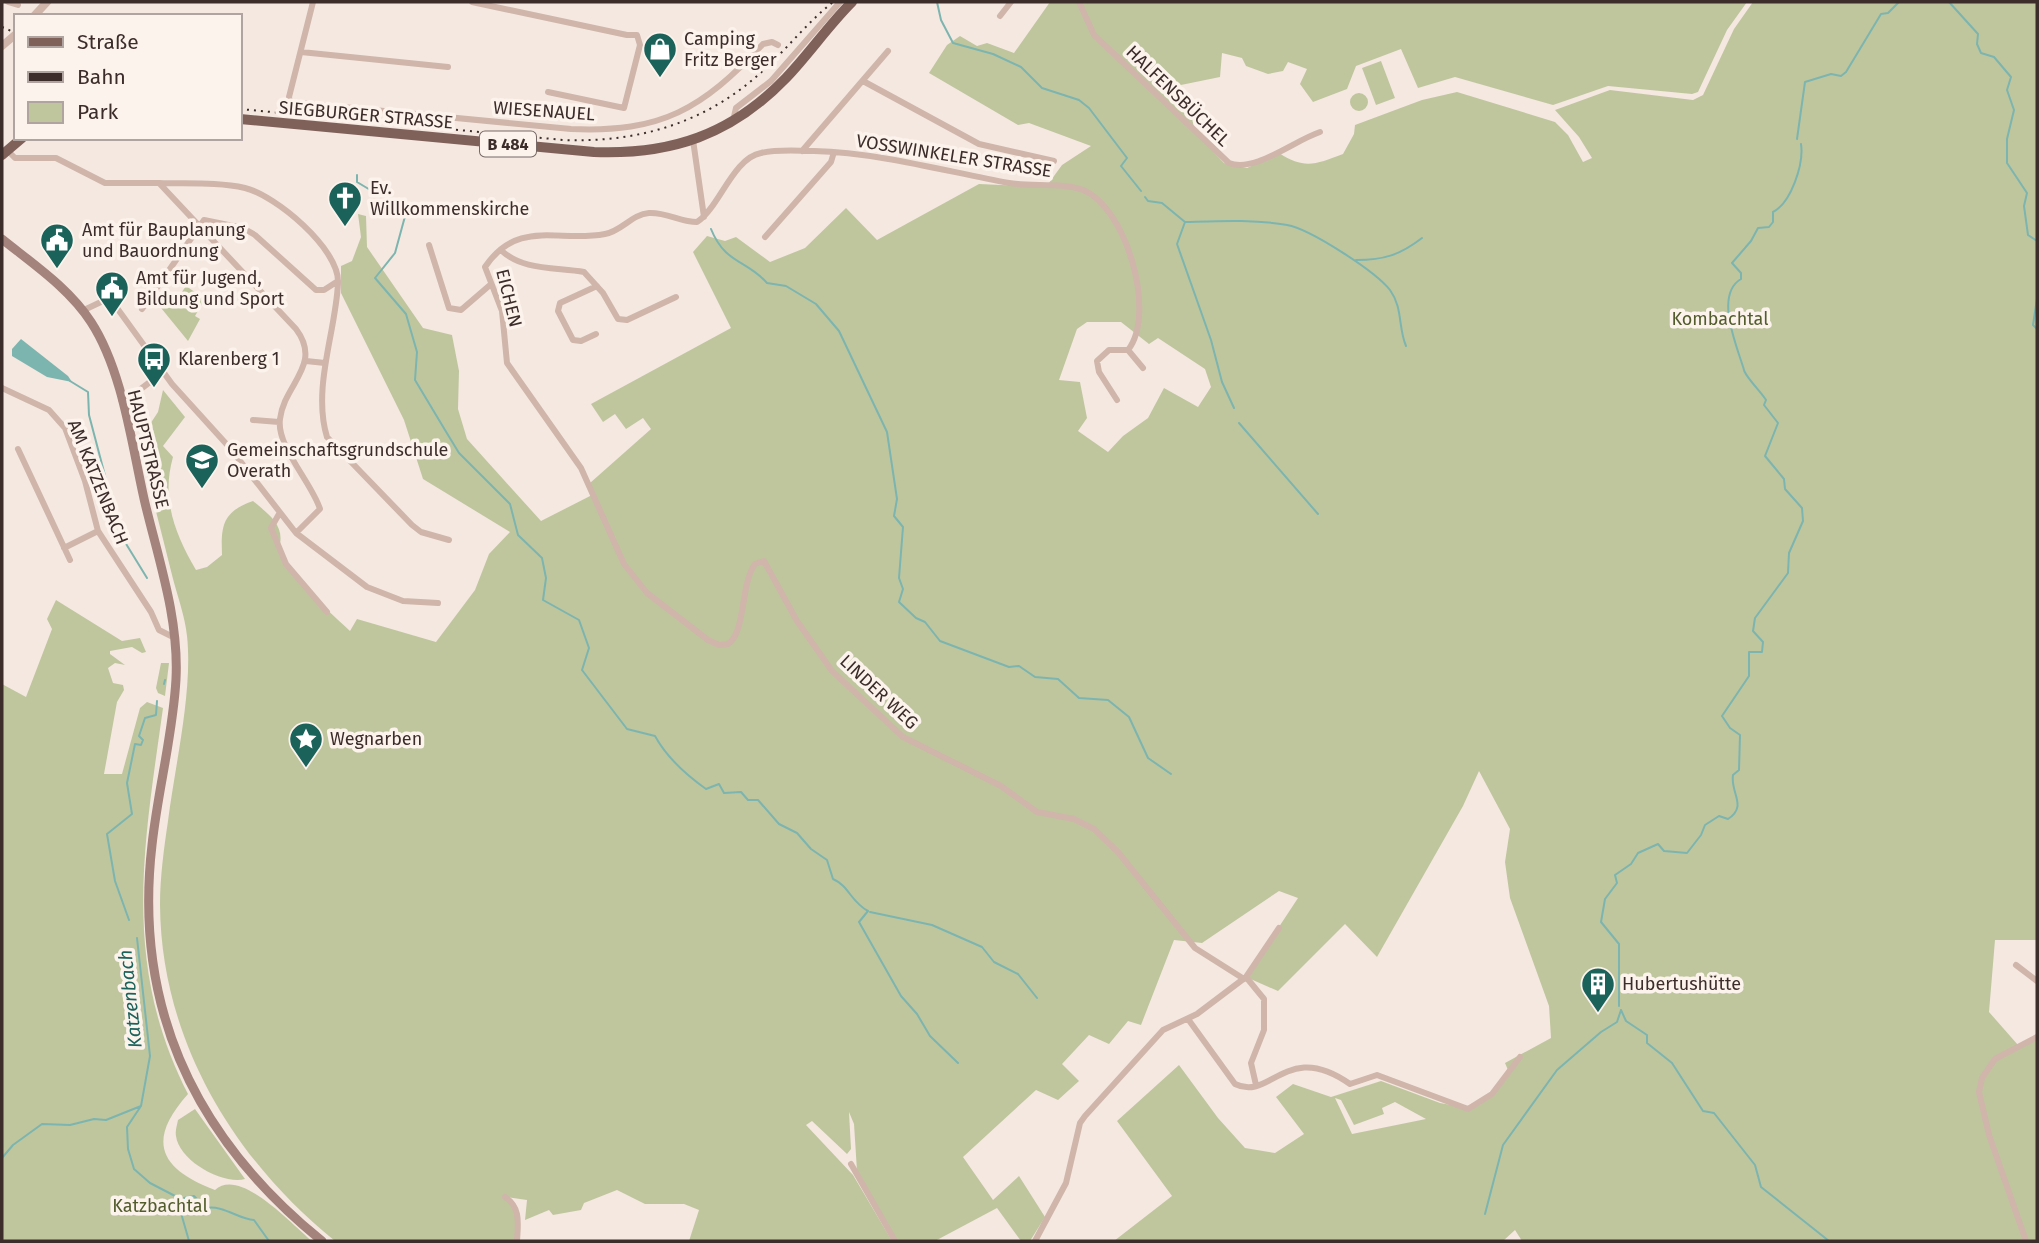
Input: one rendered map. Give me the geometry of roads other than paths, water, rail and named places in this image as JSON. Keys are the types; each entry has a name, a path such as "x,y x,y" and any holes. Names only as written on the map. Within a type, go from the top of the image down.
{"main road":[{"name":"SIEGBURGER STRASSE","path":"242,119 594,152 650,151 693,140 733,121 764,99 852,2"},
{"path":"5,152 20,140"},
{"name":"HAUPTSTRASSE","path":"2,239 84,310 103,344 121,400 169,599 175,638 173,708 153,837 148,898 155,976 169,1035 196,1097 225,1144 272,1197 322,1241"}],"street":[{"path":"8,2 18,5"},
{"name":"WIESENAUEL","path":"313,2 289,97 293,103 589,130 649,124 679,114 722,85 762,44 772,42 778,45"},
{"path":"472,2 637,35 640,45 624,108 548,92"},
{"path":"733,121 736,108 766,86 789,56 841,2"},
{"path":"1000,16 1011,2"},
{"name":"HALFENSBÜCHEL","path":"1079,2 1094,35 1229,163 1241,166 1259,162 1302,137 1320,132"},
{"path":"802,151 888,51"},
{"path":"301,52 448,67"},
{"path":"863,81 979,144 1054,161"},
{"path":"693,140 706,214"},
{"name":"VOSSWINKELER STRASSE","path":"706,214 734,175 755,155 802,151 834,152 910,162 1026,186 1081,189 1093,196 1121,235 1139,286 1139,324 1128,351"},
{"path":"5,152 15,158 56,158 105,183 237,186 257,192 284,209 325,248 336,267 338,281 325,363 324,423 327,436 412,525 421,531 449,540"},
{"path":"765,237 831,162 834,152"},
{"path":"159,183 305,341 306,361 285,403 279,422 284,441 320,509 296,533"},
{"name":"EICHEN","path":"597,505 581,468 507,363 502,311 485,267 501,250 517,239 533,234 606,234 643,214 659,213 692,222 706,214"},
{"path":"142,309 204,220 243,228 255,235 316,290 324,290 338,281"},
{"path":"429,245 449,308 461,310 490,285"},
{"path":"501,250 507,256 534,266 584,272 597,286 613,314 626,320 676,297"},
{"path":"596,334 581,341 573,340 558,311 560,303 597,286"},
{"path":"84,310 97,302 114,304 163,372 230,448 296,533 367,587 403,601 438,603"},
{"path":"1117,400 1098,372 1097,361 1110,351 1128,351 1143,368"},
{"path":"306,361 325,363"},
{"path":"121,400 129,398 163,372"},
{"name":"AM KATZENBACH","path":"2,388 49,410 65,428 85,481 98,531 151,612 159,630 175,638"},
{"path":"253,420 279,422"},
{"path":"18,449 70,560"},
{"name":"LINDER WEG","path":"597,505 624,564 639,585 715,644 728,645 734,639 744,587 752,569 759,561 768,564 797,621 832,671 903,737 1001,786 1037,812 1074,819 1094,829 1118,852 1195,948 1245,978"},
{"path":"279,513 271,528 286,564 327,612"},
{"path":"64,548 98,531"},
{"path":"1035,1241 1066,1183 1080,1123 1159,1034 1188,1019 1245,978 1279,928"},
{"path":"2017,965 2037,981"},
{"path":"1245,978 1264,999 1264,1030 1251,1063 1256,1085"},
{"path":"1188,1019 1235,1084 1247,1087 1294,1067 1308,1065 1332,1072 1350,1084 1377,1075 1468,1108 1492,1094 1520,1057"},
{"path":"2026,1241 1989,1135 1979,1092 1982,1078 1995,1059 2037,1037"},
{"path":"851,1164 895,1241"},
{"path":"505,1197 515,1206 518,1216 517,1241"}],"water":[{"path":"21,339 72,382 47,377 12,356 12,349"}],"waterway":[{"path":"937,2 941,20 953,43 993,54 1021,67 1042,88 1079,100 1089,108 1127,158 1121,166 1141,191"},
{"path":"1797,139 1805,82 1831,74 1841,76 1846,72 1881,14 1888,13 1899,2"},
{"path":"1949,2 1978,34 1977,44 1981,53 1994,57 2011,77 2007,90 2014,110 2007,139 2007,163 2027,193 2024,206 2028,235 2037,241"},
{"path":"1619,1006 1619,944 1601,922 1605,899 1617,883 1615,875 1631,864 1638,853 1658,844 1664,851 1687,853 1705,825 1719,816 1728,819 1737,809 1733,775 1739,770 1740,735 1730,728 1722,716 1749,676 1749,652 1762,652 1763,642 1753,631 1755,618 1788,573 1789,553 1803,521 1802,508 1785,489 1784,479 1765,456 1778,423 1764,405 1766,400 1745,373 1728,308 1733,287 1741,279 1741,273 1732,263 1751,241 1758,228 1769,227 1773,222 1773,212 1791,192 1798,172 1801,144"},
{"path":"357,175 357,182 372,191 373,196"},
{"path":"1145,197 1148,201 1162,203 1185,222 1274,223 1297,228 1326,242 1371,272 1390,290 1397,304 1406,346"},
{"path":"407,209 395,253 375,278 406,314 417,352 415,380 459,453 510,504 518,535 542,558 546,578 543,600 579,620 589,648 582,670 627,729 655,736 677,765 706,789 719,784 724,793 741,792 748,800 758,800 779,824 797,833 811,849 827,860 833,879 868,911 859,922 901,996 917,1014 930,1036 958,1063"},
{"path":"1185,222 1177,244 1211,340 1222,382 1234,408"},
{"path":"711,229 723,249 730,255 767,283 786,286 816,304 839,331 887,432 897,499 894,516 903,527 899,578 903,589 899,602 916,618 925,622 940,641 1009,667 1019,666 1035,677 1058,679 1079,698 1108,700 1129,717 1148,758 1171,774"},
{"path":"1356,260 1391,255 1422,238"},
{"path":"2037,264 2037,279"},
{"path":"2037,299 2033,325 2037,329"},
{"name":"Katzenbach","path":"70,381 88,392 89,415 113,506"},
{"path":"1239,423 1318,514"},
{"name":"Katzenbach","path":"120,534 147,578"},
{"name":"Katzenbach","path":"164,684 165,680"},
{"name":"Katzenbach","path":"129,920 115,881 107,834 132,814 127,783 135,744 141,745 143,740 139,736 145,718 156,715 157,701"},
{"path":"870,912 932,925 982,947 994,962 1018,974 1037,998"},
{"name":"Katzenbach","path":"137,938 150,1056 141,1106 127,1127 128,1149 134,1169 150,1183 177,1197"},
{"path":"1621,1010 1626,1021 1647,1035 1647,1043 1672,1063 1703,1111 1714,1113 1755,1165 1761,1187 1829,1241"},
{"path":"1485,1214 1503,1145 1557,1070 1601,1032 1617,1022 1621,1010"},
{"path":"2,1158 13,1145 42,1124 70,1125 94,1119 106,1120 141,1106"},
{"name":"Katzenbach","path":"184,1198 194,1196 206,1208 219,1208 254,1220 269,1241"},
{"name":"Katzenbach","path":"177,1199 189,1241"}],"railway":[{"path":"242,109 563,140 592,140 648,132 699,114 746,85 833,2"},
{"path":"2,27 14,32"}],"place":[{"name":"Camping Fritz Berger","path":"660,79"},
{"name":"Ev. Willkommenskirche","path":"345,228"},
{"name":"Amt für Bauplanung und Bauordnung","path":"57,270"},
{"name":"Amt für Jugend, Bildung und Sport","path":"112,318"},
{"name":"Klarenberg 1","path":"154,389"},
{"name":"Gemeinschaftsgrundschule Overath","path":"202,490"},
{"name":"Wegnarben","path":"306,769"},
{"name":"Hubertushütte","path":"1598,1014"}],"park label":[{"name":"Kombachtal","path":"1720,319"},
{"name":"Katzbachtal","path":"160,1206"}]}
